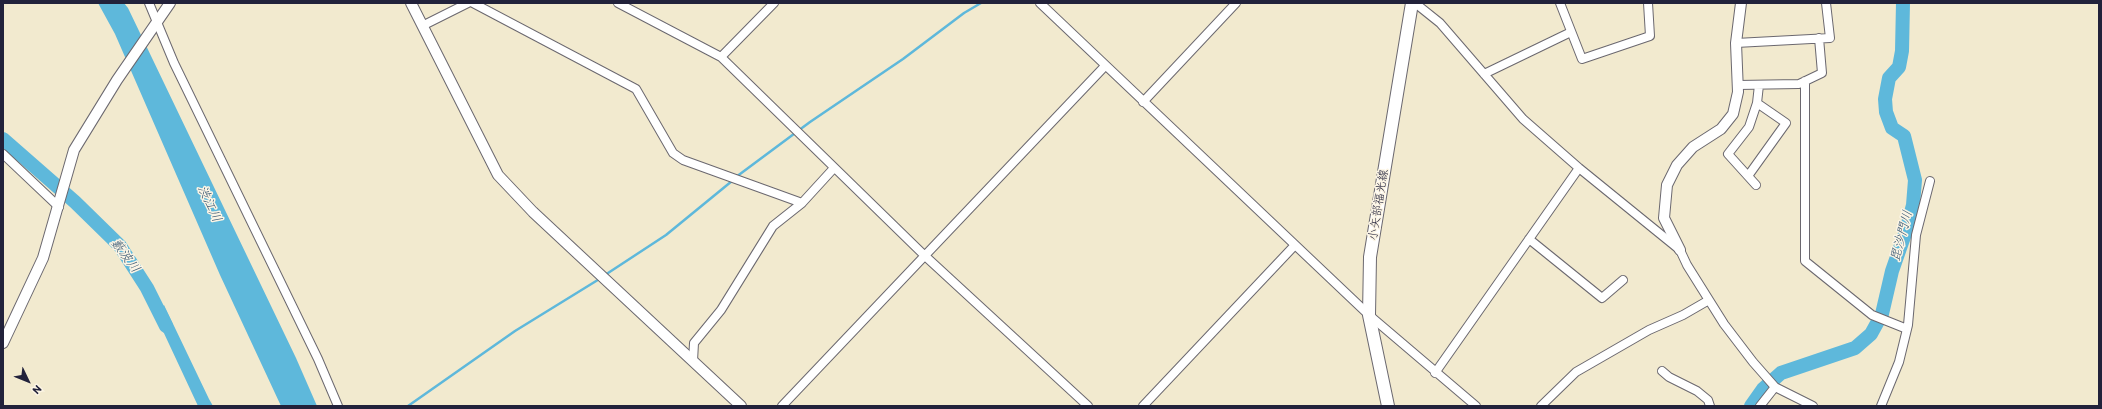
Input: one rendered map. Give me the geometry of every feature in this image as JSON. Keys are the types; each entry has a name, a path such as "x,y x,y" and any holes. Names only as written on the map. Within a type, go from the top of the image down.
{"main road":[{"name":"小矢部福光線","path":"1388,406 1368,315 1370,257 1414,3"}],"street":[{"path":"149,3 155,24 318,359 338,406"},
{"path":"3,342 43,258 74,150 117,80 170,3"},
{"path":"411,3 424,25 461,104 498,175 533,212 741,406"},
{"path":"424,25 468,3"},
{"path":"473,3 636,89 673,153 683,160 802,203"},
{"path":"618,3 721,57 924,255 1088,406"},
{"path":"721,57 774,3"},
{"path":"1040,3 1368,315 1476,406"},
{"path":"1143,102 1236,3"},
{"path":"1414,3 1440,24 1523,119 1579,168 1680,250"},
{"path":"1560,3 1582,59 1650,36 1648,3"},
{"path":"1741,3 1736,43 1738,92 1733,114 1721,129 1693,147 1677,165 1666,185 1664,218 1687,265 1724,324 1775,387 1813,406"},
{"path":"1736,43 1830,38 1826,3"},
{"path":"1484,74 1571,32"},
{"path":"1738,85 1799,84 1822,73 1819,38"},
{"path":"782,406 1105,66"},
{"path":"1804,81 1805,261 1872,315 1907,329"},
{"path":"1756,185 1728,154 1749,127 1757,103 1759,85"},
{"path":"1748,176 1786,123 1757,103"},
{"path":"3,154 59,204"},
{"path":"693,361 694,343 722,310 773,226 802,203 834,168"},
{"path":"1435,373 1579,168"},
{"path":"1881,406 1899,362 1907,329 1916,235 1930,182"},
{"path":"1529,239 1602,298 1623,280"},
{"path":"1143,406 1295,246"},
{"path":"1541,406 1576,372 1649,330 1683,315 1709,300"},
{"path":"1662,371 1669,377 1698,391 1708,400 1710,406"},
{"path":"1760,406 1775,387"}],"water":[{"name":"渋江川","path":"98,3 124,3 128,8 296,358 317,406 281,406 220,275 115,34"},
{"path":"164,305 213,406 198,406 155,314"}],"waterway":[{"path":"736,177 810,122 903,59 964,13 981,3"},
{"name":"毘沙門川","path":"1751,406 1763,389 1781,373 1855,348 1871,334 1882,314 1892,271 1906,231 1913,205 1915,180 1904,136 1892,128 1886,112 1885,99 1889,78 1899,67 1902,51 1903,3"},
{"name":"藪波川","path":"3,139 75,202 120,246 147,288 166,326"},
{"path":"605,275 666,235 732,181"},
{"path":"408,406 515,331 601,278"}]}
